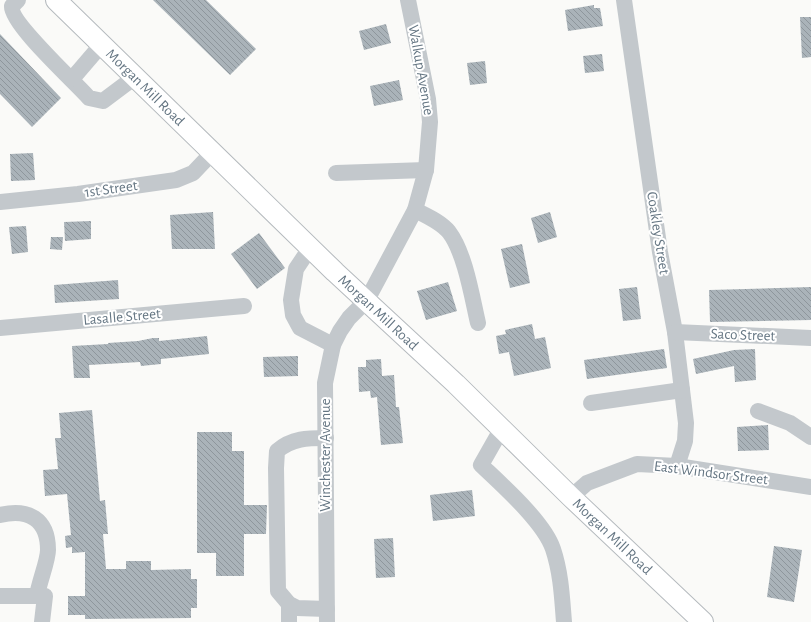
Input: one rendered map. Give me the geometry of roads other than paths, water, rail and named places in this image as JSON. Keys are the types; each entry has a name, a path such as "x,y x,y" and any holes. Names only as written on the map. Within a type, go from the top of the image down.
{"main road":[{"name":"Morgan Mill Road","path":"56,0 310,248 502,428 571,497 703,622"}],"street":[{"path":"18,0 12,6 12,14 23,29 89,98 103,101 135,77"},
{"name":"Walkup Avenue","path":"367,300 415,210 426,170 430,122 428,99 408,0"},
{"name":"Coakley Street","path":"624,0 660,252 675,332 686,423 685,440 676,466"},
{"path":"72,79 102,44"},
{"name":"1st Street","path":"0,202 78,194 176,180 193,173 213,152"},
{"path":"336,173 426,170"},
{"path":"415,210 432,218 448,231 459,248 478,323"},
{"path":"310,248 296,269 291,300 293,315 300,328 334,345"},
{"name":"Winchester Avenue","path":"327,616 325,383 334,345 349,318 367,300"},
{"name":"Lasalle Street","path":"0,328 244,306"},
{"name":"Saco Street","path":"675,332 811,338"},
{"path":"591,403 682,390"},
{"path":"758,411 790,423 811,437"},
{"path":"502,428 481,465 539,526 552,547 560,578 564,622"},
{"path":"326,438 307,438 286,443 277,451 278,591 288,604 327,616"},
{"name":"East Windsor Street","path":"571,497 587,483 637,464 676,466 811,487"},
{"path":"0,515 22,512 36,520 44,527 48,550 37,596"},
{"path":"0,596 45,596 42,622"},
{"path":"288,604 289,622"}]}
